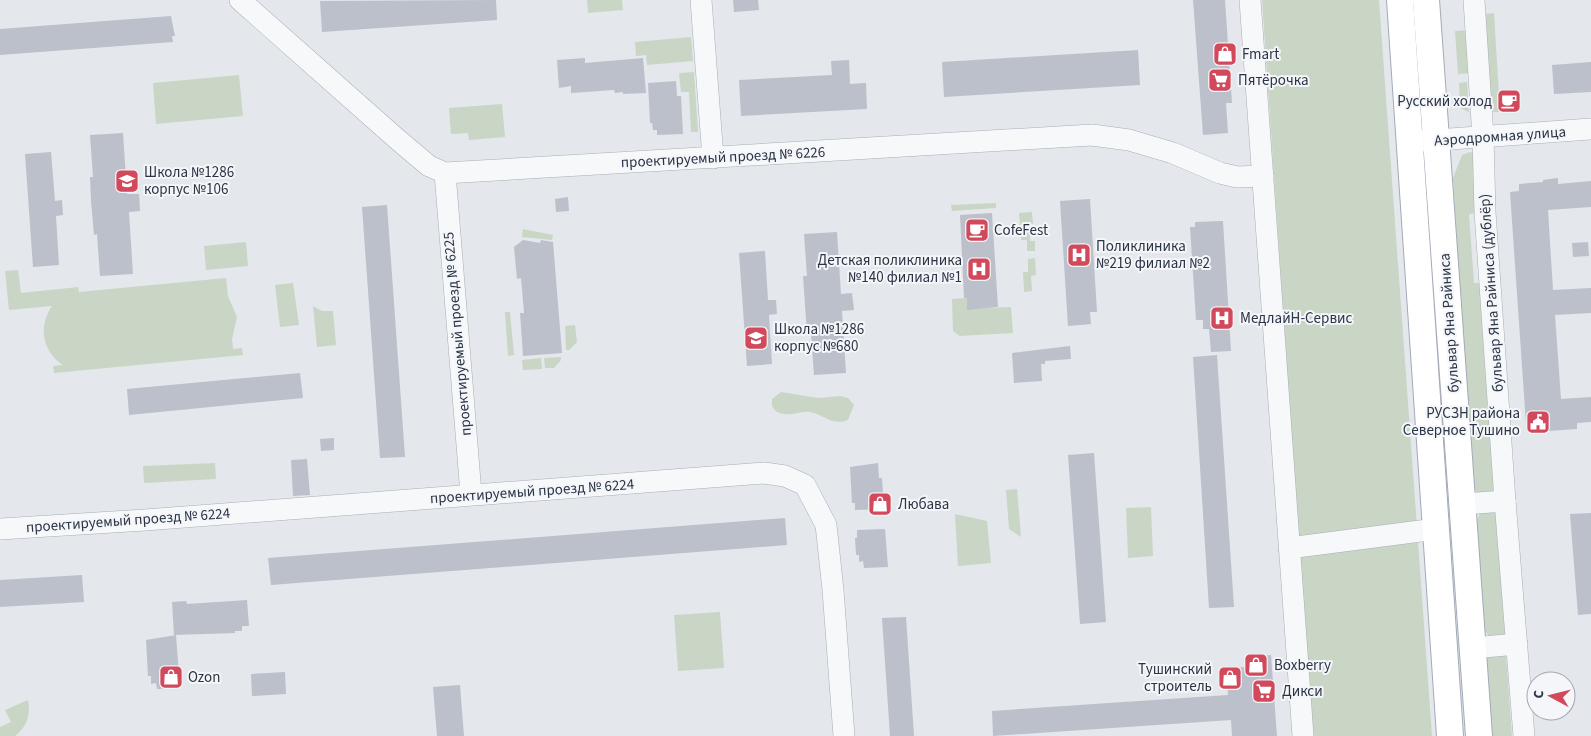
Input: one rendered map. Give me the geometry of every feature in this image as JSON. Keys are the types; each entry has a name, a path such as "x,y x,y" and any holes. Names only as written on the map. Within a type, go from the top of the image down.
{"main road":[{"name":"бульвар Яна Райниса","path":"1400,0 1450,736"},
{"name":"бульвар Яна Райниса","path":"1426,0 1480,736"}],"street":[{"path":"240,0 429,166 445,173"},
{"path":"701,0 713,158"},
{"path":"1250,0 1303,736"},
{"name":"бульвар Яна Райниса (дублёр)","path":"1474,0 1483,137 1485,221 1504,501 1524,736"},
{"name":"Аэродромная улица","path":"1410,142 1591,129"},
{"name":"проектируемый проезд № 6226","path":"445,173 1092,135 1130,140 1173,153 1220,173 1237,177 1263,176"},
{"name":"проектируемый проезд № 6225","path":"445,173 471,494"},
{"name":"проектируемый проезд № 6224","path":"0,529 145,520 471,494 640,484 764,473 785,476 805,485 826,525 834,590 844,736"},
{"path":"1463,504 1504,501"},
{"path":"1289,548 1436,529"},
{"path":"1473,648 1517,644"}],"green space":[{"path":"587,0 622,0 623,10 588,13"},
{"path":"1262,0 1379,0 1432,736 1312,736"},
{"path":"1494,13 1500,112 1488,112 1482,14"},
{"path":"1470,30 1473,73 1458,74 1455,31"},
{"path":"691,37 693,61 647,65 646,55 636,56 635,42"},
{"path":"694,72 698,132 691,132 689,92 681,92 679,73"},
{"path":"239,75 243,116 156,124 153,83"},
{"path":"1467,82 1469,112 1460,108 1459,83"},
{"path":"502,104 505,137 469,140 468,133 451,134 449,108"},
{"path":"1470,152 1474,153 1479,213 1469,214 1474,283 1484,283 1497,488 1492,495 1483,497 1476,491 1471,482 1453,178 1462,155"},
{"path":"996,203 996,208 952,211 951,205"},
{"path":"1032,212 1033,224 1020,225 1019,213"},
{"path":"523,229 553,235 552,240 522,237"},
{"path":"1030,231 1030,241 1035,241 1035,251 1027,251 1027,240 1021,240 1021,232"},
{"path":"246,242 248,266 206,270 204,246"},
{"path":"1035,258 1036,275 1031,276 1032,291 1024,292 1023,272 1028,272 1028,259"},
{"path":"18,270 21,293 78,287 79,292 226,278 228,296 237,317 232,339 233,349 242,348 243,355 54,373 53,366 63,365 50,353 44,338 45,322 52,306 9,310 5,271"},
{"path":"293,283 299,325 280,327 275,285"},
{"path":"967,298 968,309 1011,307 1013,333 960,336 953,331 952,299"},
{"path":"313,306 322,311 333,311 336,345 317,347"},
{"path":"505,312 510,312 514,355 508,356"},
{"path":"575,325 577,342 569,350 566,350 565,326"},
{"path":"561,357 561,360 554,368 545,368 544,358"},
{"path":"541,358 542,369 523,370 522,360"},
{"path":"781,392 818,398 840,396 848,398 854,405 848,420 843,422 833,421 811,412 784,414 776,411 772,405 772,399"},
{"path":"215,463 216,479 144,483 143,466"},
{"path":"1017,489 1021,537 1009,529 1006,490"},
{"path":"1151,507 1153,556 1128,558 1126,508"},
{"path":"1498,512 1506,637 1491,639 1483,628 1475,525 1480,513"},
{"path":"955,514 987,521 991,563 958,566"},
{"path":"720,612 724,668 678,671 674,615"},
{"path":"1490,653 1512,656 1506,656 1512,736 1492,736 1486,662"},
{"path":"28,700 29,710 23,729 15,736 0,736 0,727 11,722 5,710"}],"building":[{"path":"496,0 497,20 322,32 320,1"},
{"path":"733,0 758,0 759,10 734,12"},
{"path":"1193,0 1225,0 1232,103 1226,103 1228,133 1203,135"},
{"path":"171,16 175,36 172,36 173,42 0,55 0,29"},
{"path":"1138,50 1140,85 944,97 942,62"},
{"path":"585,58 585,63 643,58 646,93 623,94 623,92 615,93 614,90 571,93 571,86 559,88 557,60"},
{"path":"849,60 850,84 866,83 867,109 741,116 739,80 832,75 831,61"},
{"path":"1591,62 1591,92 1554,94 1552,65"},
{"path":"676,81 677,96 681,96 683,134 657,135 657,130 653,130 652,123 650,123 648,83"},
{"path":"123,133 127,194 139,194 140,211 129,212 133,274 100,276 97,234 94,235 91,201 90,177 93,177 90,135"},
{"path":"51,152 55,201 62,200 63,215 56,216 59,265 33,267 25,154"},
{"path":"1558,178 1558,184 1591,181 1591,207 1548,210 1553,290 1591,288 1591,313 1555,315 1561,399 1591,397 1591,422 1577,423 1577,429 1549,431 1548,428 1537,428 1537,423 1526,424 1510,192 1519,191 1519,184 1543,182 1543,180"},
{"path":"568,197 569,211 556,212 555,199"},
{"name":"Поликлиника №219 филиал №2","path":"1090,199 1097,312 1090,312 1091,324 1068,326 1060,201"},
{"path":"387,205 405,457 380,458 362,207"},
{"name":"Детская поликлиника №140 филиал №1","path":"992,213 998,307 967,310 967,298 964,298 960,215"},
{"path":"1223,221 1231,351 1211,352 1209,329 1203,329 1203,320 1196,320 1190,227 1195,227 1195,222"},
{"path":"837,232 841,294 852,293 854,310 842,311 846,373 814,375 811,333 807,334 803,276 807,276 804,234"},
{"path":"523,240 540,243 541,240 553,242 562,353 523,356 520,313 524,313 521,278 517,279 514,247"},
{"path":"1588,242 1589,256 1573,257 1572,243"},
{"path":"765,251 768,300 776,300 777,314 769,315 772,364 747,366 739,253"},
{"path":"1070,346 1071,359 1045,361 1045,364 1041,364 1042,381 1014,383 1012,353"},
{"path":"1217,355 1234,607 1209,608 1193,357"},
{"path":"300,373 303,398 129,415 127,389"},
{"path":"334,438 334,450 321,451 320,439"},
{"path":"1094,453 1106,622 1080,624 1068,455"},
{"path":"307,459 310,495 293,496 291,460"},
{"path":"878,463 879,478 882,478 884,509 855,510 855,503 852,503 850,467"},
{"path":"1591,513 1591,614 1578,615 1570,514"},
{"path":"785,518 787,545 271,585 268,558"},
{"path":"885,529 888,567 864,568 863,561 859,562 859,555 856,555 855,538 857,538 857,530"},
{"path":"82,575 84,602 0,607 0,580"},
{"path":"247,600 249,626 242,626 242,631 235,631 235,633 174,635 172,602 186,601 187,604"},
{"path":"906,617 914,736 890,736 882,618"},
{"path":"176,635 180,688 157,689 156,683 151,684 151,676 148,676 146,640"},
{"path":"1271,655 1277,736 1232,736 1231,720 993,736 992,711 1228,695 1226,668 1250,667 1249,657"},
{"path":"285,672 286,694 252,696 251,674"},
{"path":"460,685 464,736 437,736 433,687"}],"place":[{"name":"Fmart","path":"1225,54"},
{"name":"Пятёрочка","path":"1220,80"},
{"name":"Русский холод","path":"1509,101"},
{"name":"Школа №1286 корпус №106","path":"127,181"},
{"name":"CofeFest","path":"977,230"},
{"name":"Поликлиника №219 филиал №2","path":"1079,255"},
{"name":"Детская поликлиника №140 филиал №1","path":"979,269"},
{"name":"МедлайН-Сервис","path":"1222,318"},
{"name":"Школа №1286 корпус №680","path":"756,338"},
{"name":"РУСЗН района Северное Тушино","path":"1538,422"},
{"name":"Любава","path":"880,504"},
{"name":"Boxberry","path":"1256,665"},
{"name":"Ozon","path":"171,677"},
{"name":"Тушинский строитель","path":"1230,678"},
{"name":"Дикси","path":"1264,691"}]}
